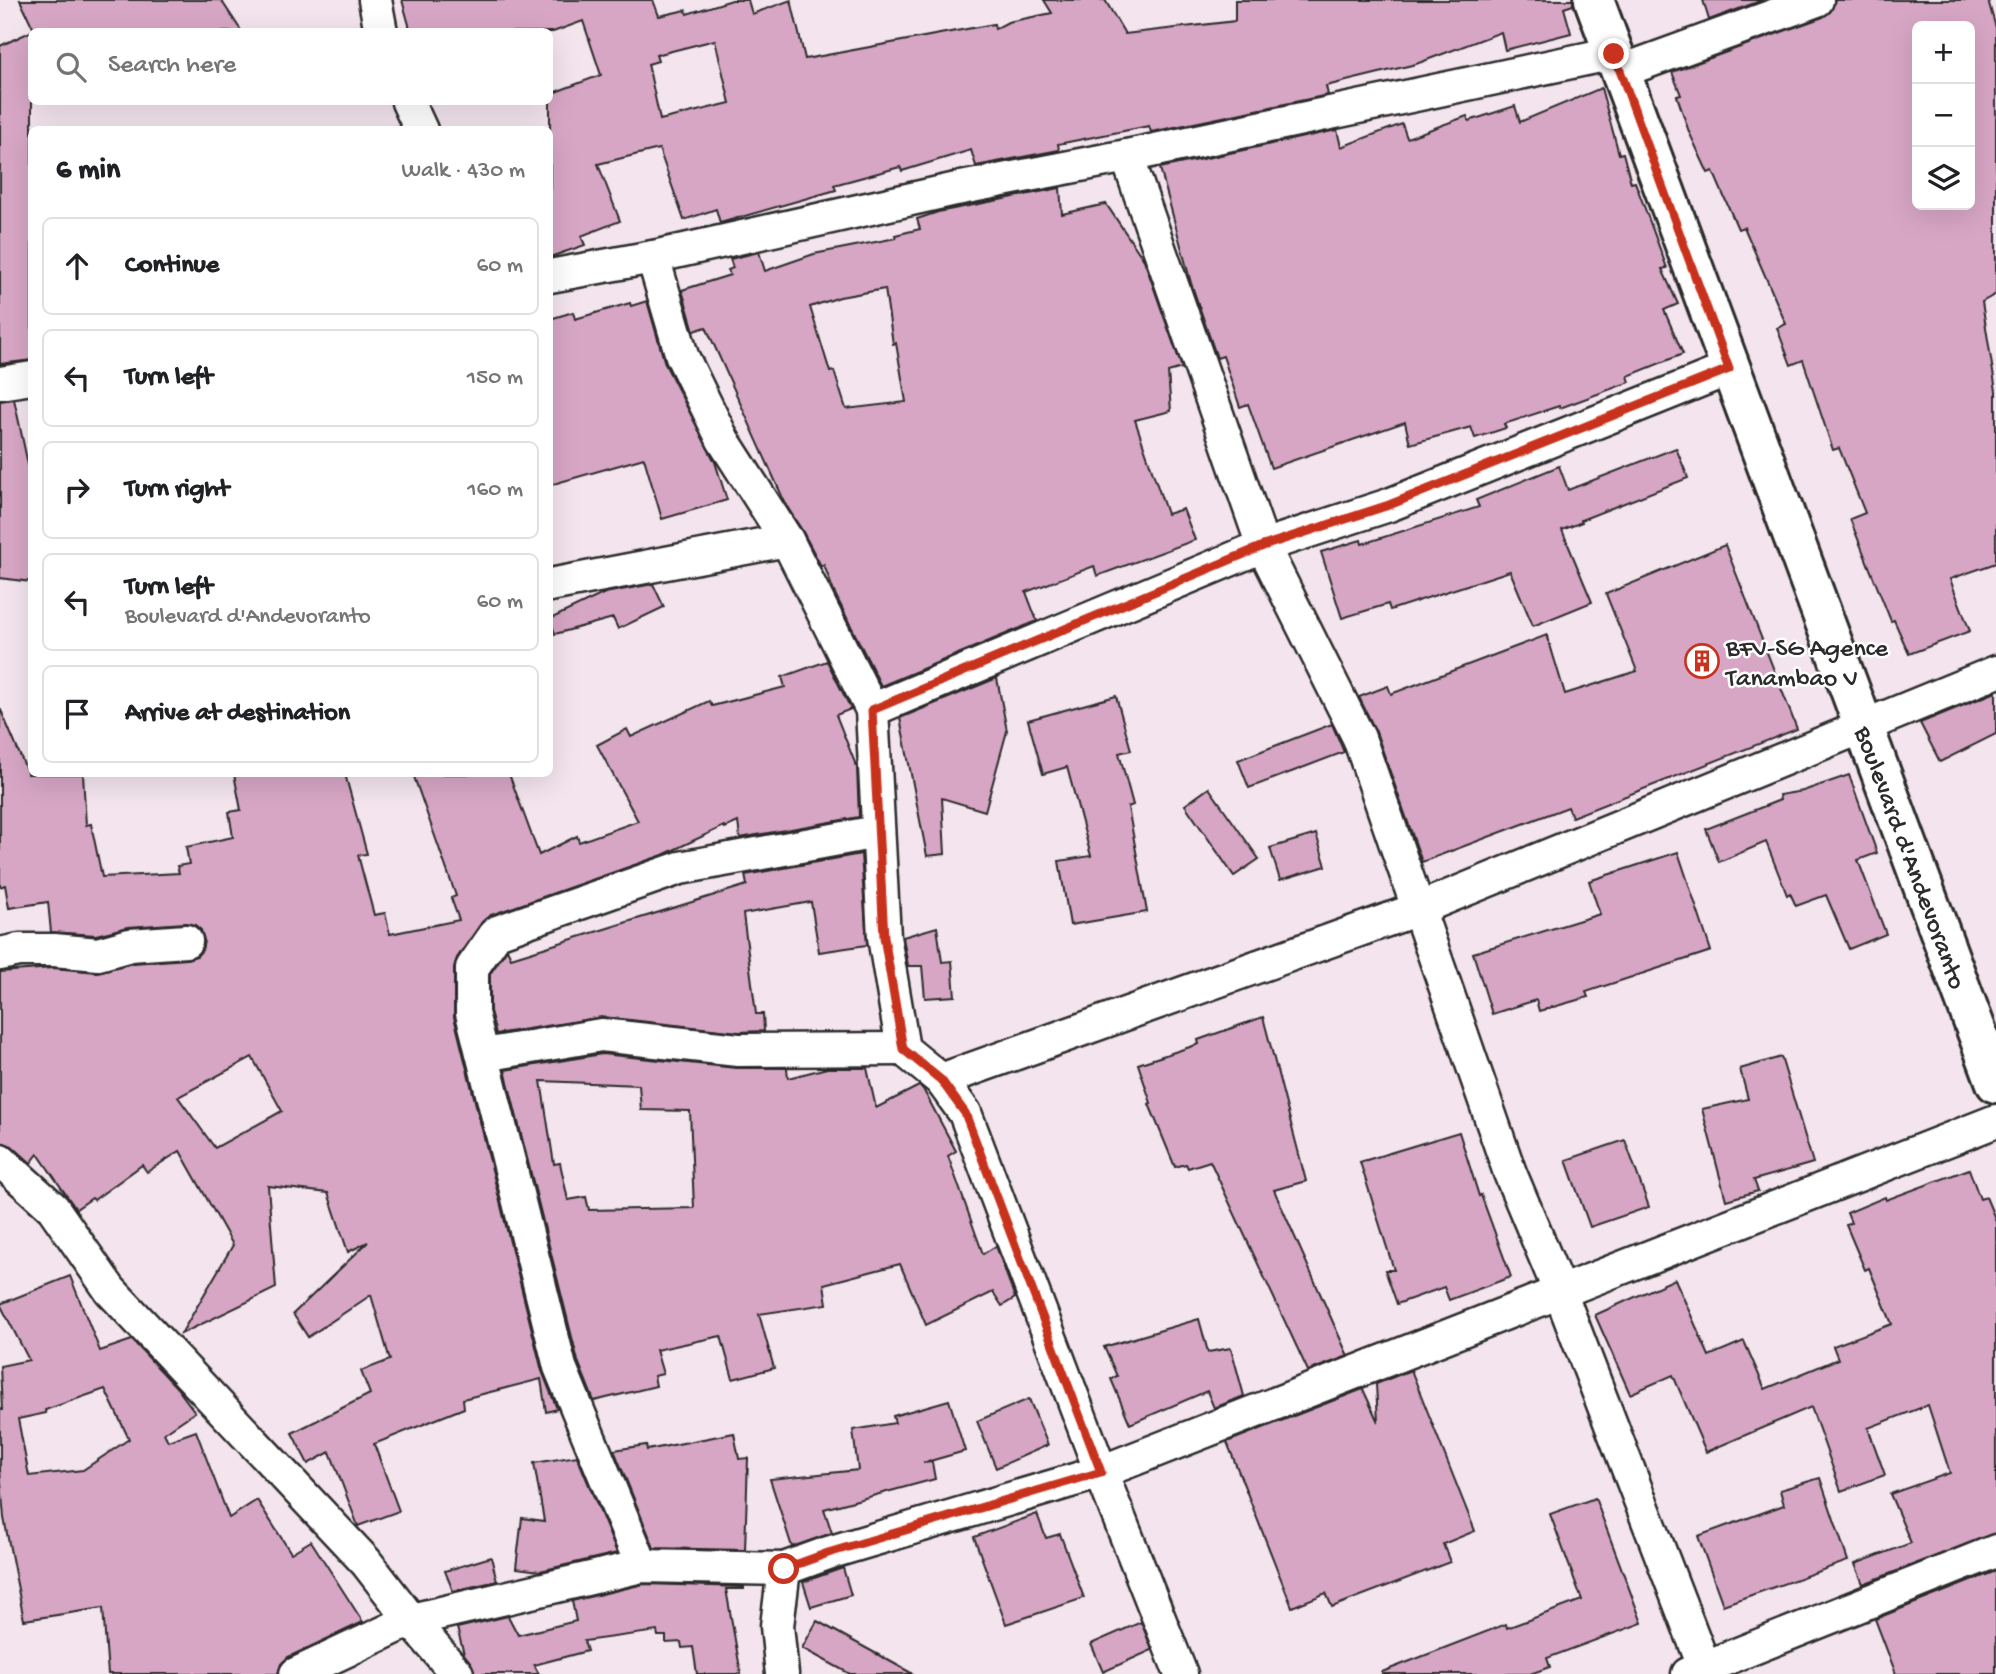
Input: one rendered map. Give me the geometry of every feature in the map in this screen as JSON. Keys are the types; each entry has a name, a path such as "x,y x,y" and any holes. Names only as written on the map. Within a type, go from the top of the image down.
{"main road":[{"name":"Boulevard d'Andevoranto","path":"1594,0 1996,1083"}],"street":[{"path":"374,0 380,28"},
{"path":"553,275 653,257 956,189 1618,62 1817,0"},
{"path":"409,105 419,126"},
{"path":"1127,156 1263,546 1359,738 1510,1173 1560,1292 1700,1672 1996,1550"},
{"path":"653,257 682,356 723,440 787,541 872,710 884,937 903,1049"},
{"path":"872,710 1263,546 1389,505 1729,369"},
{"path":"0,383 28,379"},
{"path":"553,583 787,541"},
{"path":"941,1080 1418,909 1996,672"},
{"path":"642,1566 560,1367 472,1013 472,968 497,932 680,868 877,832"},
{"path":"0,954 19,950 97,954 130,946 187,941"},
{"path":"484,1055 601,1035 738,1050 903,1049 941,1080 965,1113 1181,1674"},
{"path":"296,1674 411,1620 642,1566 784,1569 828,1553 1101,1472 1996,1121"},
{"path":"0,1160 53,1208 110,1290 366,1562 457,1674"},
{"path":"782,1674 777,1626 784,1569"}],"building":[{"path":"20,0 221,0 239,28 33,28"},
{"path":"402,0 653,0 659,16 686,10 687,14 732,0 748,0 752,14 791,0 805,59 994,24 995,29 1008,22 1052,13 1044,0 1105,0 1125,34 1235,21 1235,0 1573,0 1573,5 1564,8 1571,33 1505,50 1501,32 1416,64 1326,86 1328,95 1151,132 1149,126 1058,144 1059,150 976,166 971,150 902,171 900,167 834,185 836,190 720,223 716,209 684,220 659,149 598,164 620,221 581,236 585,245 553,256 553,126 550,126 550,105 553,105 553,93 601,75 583,21 553,32 553,28 410,28","holes":["715,40 730,103 660,120 648,64 658,61 656,55"]},
{"path":"1703,0 1763,0 1709,20"},
{"path":"1835,0 1988,0 1996,28 1996,294 1982,302 1996,391 1996,563 1950,579 1970,631 1909,654 1894,620 1891,621 1850,519 1865,513 1839,448 1833,450 1803,360 1791,365 1777,328 1786,324 1744,227 1738,229 1713,171 1708,173 1689,132 1677,96 1681,95 1672,72 1823,17 1831,11"},
{"path":"28,33 28,105 32,105 32,126 28,126 28,360 0,364 0,46"},
{"path":"1601,88 1619,154 1623,153 1631,183 1635,182 1667,268 1662,269 1678,304 1664,310 1683,354 1628,376 1630,382 1560,408 1559,406 1504,424 1506,428 1475,438 1471,427 1410,444 1405,422 1271,468 1248,404 1240,407 1223,356 1217,358 1191,283 1160,168 1337,130 1341,147 1402,124 1407,138 1467,116 1469,121 1515,106 1520,122"},
{"path":"1060,188 1062,214 1106,204 1144,260 1182,368 1168,372 1171,411 1135,420 1167,514 1183,509 1195,540 1097,576 1094,566 1026,592 1037,621 881,686 834,592 824,565 821,566 786,505 706,327 694,331 682,290 730,275 728,270 733,268 730,259 759,252 765,271 814,254 896,238 895,235 920,229 917,219 938,212","holes":["885,289 893,344 896,343 906,402 846,409 834,371 830,372 810,307 840,297"]},
{"path":"647,301 665,364 715,462 727,500 662,519 644,458 553,484 553,318 573,312 575,319 630,303 631,306"},
{"path":"14,399 28,464 28,582 0,578 0,401"},
{"path":"1676,448 1688,478 1562,530 1592,602 1533,626 1510,571 1390,610 1388,604 1342,618 1321,552 1361,540 1362,544 1479,507 1476,500 1559,466 1568,490"},
{"path":"1725,545 1797,729 1572,817 1568,807 1422,862 1376,732 1359,697 1388,686 1391,694 1547,635 1565,694 1637,671 1606,594"},
{"path":"653,584 664,607 618,629 613,618 555,634 553,618 605,593"},
{"path":"827,661 851,709 836,715 857,768 859,817 740,838 738,822 725,828 724,826 663,855 491,915 482,922 457,958 454,968 454,1017 542,1371 557,1409 546,1412 541,1379 463,1399 464,1408 374,1444 399,1511 358,1526 330,1452 308,1464 292,1433 370,1394 361,1371 390,1360 371,1295 308,1337 293,1314 368,1242 348,1252 328,1193 268,1186 276,1288 181,1334 233,1245 180,1151 147,1172 142,1165 94,1200 92,1198 76,1209 38,1154 31,1163 12,1146 0,1142 0,972 53,968 97,972 133,963 187,959 197,956 202,950 204,940 201,930 195,925 185,923 128,927 96,935 51,932 48,902 9,908 5,885 0,887 0,708 28,777 83,777 86,825 91,824 102,877 179,873 177,866 189,864 186,847 233,837 229,812 241,810 235,777 346,777 367,854 358,855 374,915 385,913 390,934 459,920 451,898 456,896 414,777 510,777 539,855 577,836 579,842 638,821 597,745 627,729 631,737 709,701 712,706 785,687 782,677","holes":["252,1057 282,1111 215,1148 178,1097"]},
{"path":"997,678 1007,731 985,811 942,798 945,854 927,856 900,718"},
{"path":"1996,692 1996,734 1940,762 1920,723"},
{"path":"1116,696 1131,750 1119,753 1133,805 1128,807 1147,912 1070,925 1059,861 1091,856 1067,767 1043,774 1028,720"},
{"path":"1332,724 1344,752 1249,788 1238,760"},
{"path":"1849,775 1877,853 1858,860 1886,934 1849,949 1826,895 1796,906 1790,893 1787,895 1766,842 1719,862 1706,829 1780,800 1779,795 1803,791"},
{"path":"1209,788 1259,859 1234,876 1185,805"},
{"path":"1316,834 1326,866 1280,880 1270,848"},
{"path":"1678,852 1711,951 1586,992 1588,997 1539,1011 1536,1000 1492,1014 1473,953 1600,914 1589,881"},
{"path":"861,854 867,945 819,952 811,902 743,914 756,1014 763,1014 764,1031 739,1032 603,1017 496,1034 490,1011 490,974 507,949 511,958 747,885 745,875"},
{"path":"937,927 942,962 952,961 955,996 925,998 922,966 908,966 903,937"},
{"path":"1263,1017 1306,1181 1274,1190 1348,1356 1308,1371 1210,1161 1188,1168 1186,1164 1175,1167 1149,1104 1151,1103 1138,1064 1199,1044 1198,1040"},
{"path":"602,1054 736,1068 787,1068 788,1078 827,1068 867,1068 876,1108 919,1086 956,1151 948,1156 983,1254 996,1246 1015,1298 1002,1306 993,1292 926,1325 900,1264 824,1284 827,1304 759,1314 774,1368 733,1379 721,1336 656,1350 663,1374 654,1376 656,1386 594,1401 578,1361 505,1070","holes":["541,1081 639,1085 641,1110 690,1111 694,1208 589,1210 586,1197 568,1200 560,1163 554,1164"]},
{"path":"1781,1057 1813,1163 1754,1180 1758,1191 1726,1200 1702,1109 1748,1099 1740,1069"},
{"path":"1459,1132 1479,1196 1481,1195 1511,1277 1449,1300 1444,1287 1397,1304 1385,1270 1394,1270 1360,1162"},
{"path":"1625,1140 1649,1207 1590,1227 1566,1160"},
{"path":"1969,1169 1980,1199 1986,1197 1996,1221 1996,1533 1863,1584 1855,1564 1911,1543 1890,1494 1950,1473 1928,1405 1868,1428 1885,1475 1841,1491 1811,1407 1706,1452 1673,1375 1630,1394 1595,1315 1675,1279 1709,1356 1744,1341 1765,1389 1838,1359 1833,1346 1892,1324 1869,1268 1865,1270 1846,1225 1851,1223 1847,1213 1885,1197 1886,1200"},
{"path":"70,1276 100,1351 132,1340 177,1388 195,1412 164,1433 168,1441 196,1431 229,1518 257,1500 291,1553 311,1541 363,1622 288,1657 281,1664 278,1674 108,1674 103,1608 24,1620 4,1518 0,1470 0,1366 29,1360 0,1304","holes":["105,1389 129,1439 83,1470 29,1476 18,1419 46,1413 45,1410"]},
{"path":"1199,1319 1208,1352 1231,1348 1244,1396 1214,1408 1207,1391 1130,1424 1111,1379 1117,1376 1104,1347"},
{"path":"1411,1370 1475,1531 1443,1544 1450,1562 1332,1607 1326,1593 1292,1607 1227,1442 1363,1389 1378,1422 1376,1384"},
{"path":"1029,1399 1048,1445 996,1468 977,1421"},
{"path":"949,1400 965,1451 923,1463 932,1462 935,1479 824,1509 832,1533 792,1547 770,1479 858,1470 853,1430 895,1423 893,1416"},
{"path":"734,1433 739,1459 748,1458 745,1550 654,1548 614,1450 646,1445 647,1450"},
{"path":"577,1456 617,1553 540,1571 516,1568 522,1518 544,1521 534,1463"},
{"path":"1820,1478 1848,1561 1723,1605 1698,1536 1784,1505 1780,1490"},
{"path":"1595,1498 1642,1623 1547,1658 1550,1667 1530,1674 1382,1674 1506,1624 1507,1628 1582,1600 1550,1514"},
{"path":"1037,1514 1046,1538 1060,1534 1084,1598 1006,1624 974,1537"},
{"path":"491,1557 497,1581 453,1591 445,1571"},
{"path":"843,1568 851,1595 811,1607 803,1582"},
{"path":"1996,1571 1996,1674 1896,1674 1875,1619"},
{"path":"644,1584 744,1587 726,1589 741,1674 697,1674 693,1647 682,1648 681,1642 666,1643 666,1636 658,1636 657,1631 584,1641 587,1651 534,1665 539,1674 475,1674 464,1654 457,1628 508,1616 518,1635 576,1621 572,1601"},
{"path":"817,1621 913,1674 850,1674 802,1648"},
{"path":"1141,1622 1152,1650 1103,1672 1091,1644"}],"place":[{"name":"BFV-SG Agence Tanambao V","path":"1702,661"}],"route":[{"path":"784,1569 828,1553 1101,1472 965,1113 941,1080 903,1049 884,937 872,710 1263,546 1389,505 1729,369 1614,54"}]}
